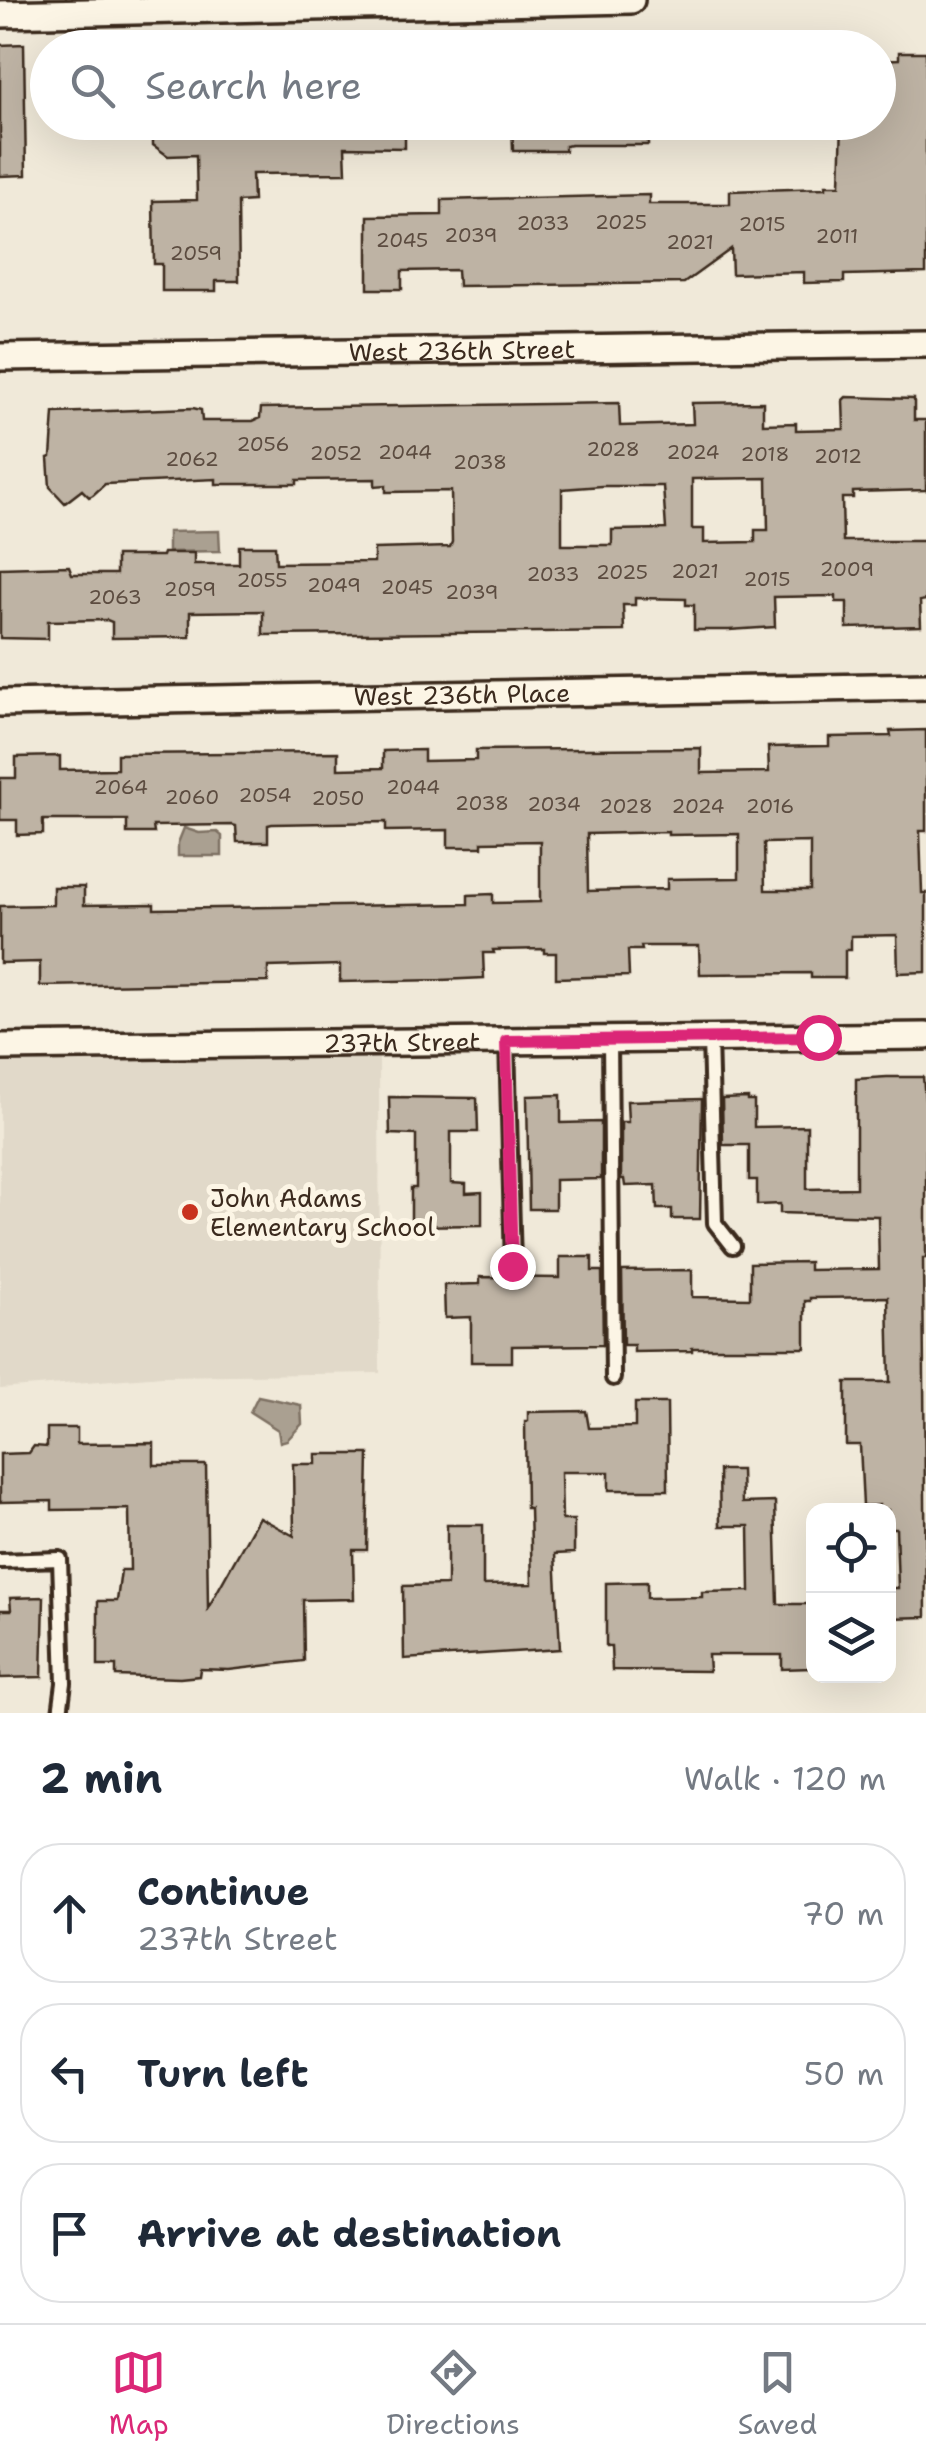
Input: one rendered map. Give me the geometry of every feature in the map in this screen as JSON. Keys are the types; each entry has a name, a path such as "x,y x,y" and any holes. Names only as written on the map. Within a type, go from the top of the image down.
{"street":[{"path":"0,14 631,0"},
{"name":"West 236th Street","path":"0,357 926,344"},
{"name":"West 236th Place","path":"0,703 926,686"},
{"name":"237th Street","path":"0,1047 926,1036"}],"lane":[{"path":"710,1038 715,1223 733,1246"},
{"path":"610,1040 613,1378"},
{"path":"506,1041 512,1266"},
{"path":"0,1561 60,1559 64,1683 60,1713"}],"shaded area":[{"path":"219,531 220,551 168,552 168,532"},
{"path":"184,828 199,833 217,832 222,836 222,856 178,856"},
{"name":"John Adams Elementary School","path":"379,1045 380,1373 162,1376 0,1389 0,1051"},
{"path":"258,1396 301,1405 302,1424 287,1440 280,1442 278,1430 250,1412"}],"building":[{"path":"24,44 26,175 0,176 0,45"},
{"path":"899,52 926,52 926,273 844,275 844,282 804,283 804,272 732,274 731,249 684,283 458,286 457,270 402,271 402,289 368,289 368,216 442,215 442,200 649,195 649,204 730,204 730,191 840,185 841,140 896,140"},
{"path":"153,140 405,140 405,148 345,147 346,173 252,174 253,201 238,202 239,281 216,281 216,291 162,291 162,264 154,264 153,201 197,200 196,155 168,156 153,145"},
{"path":"513,140 648,140 648,145 571,145 565,146 565,151 513,151"},
{"path":"914,399 914,420 926,420 926,490 853,492 853,498 842,498 843,541 926,541 926,600 920,601 921,626 847,628 847,602 836,602 836,596 774,597 775,627 694,630 694,605 686,605 686,599 635,598 635,605 623,605 624,631 263,635 263,611 190,612 190,637 112,638 112,622 107,620 48,621 48,639 0,638 0,568 69,566 72,574 116,574 116,556 163,553 194,553 194,564 239,564 239,546 275,546 276,563 374,562 374,549 450,547 452,542 451,491 386,492 386,485 375,486 375,479 297,480 297,484 216,484 216,479 105,484 89,497 82,490 65,503 50,487 48,458 54,413 193,408 201,410 202,421 253,421 260,418 261,408 619,403 620,426 693,424 692,403 763,402 763,424 796,423 796,430 844,429 843,400","holes":["767,478 768,530 755,530 755,542 704,543 704,529 692,529 692,479","663,486 666,529 612,530 612,545 562,545 562,489"]},
{"path":"926,730 926,831 920,831 922,893 926,893 926,972 898,973 897,935 851,936 851,950 845,950 845,978 811,978 811,973 700,974 699,946 641,946 642,950 628,950 629,976 556,978 556,953 544,953 544,949 483,953 484,978 441,980 340,982 340,965 268,967 268,982 40,986 40,962 0,963 0,906 53,905 53,887 84,887 84,905 154,904 154,909 468,904 468,895 493,894 493,903 540,902 540,841 448,847 448,830 386,831 386,822 272,824 268,825 268,842 237,842 236,826 232,825 153,826 154,833 127,833 127,820 43,820 43,834 17,835 17,820 0,820 0,778 16,778 16,757 60,756 60,770 117,769 117,754 338,752 338,769 383,768 383,751 424,750 424,761 476,760 476,750 701,748 701,773 769,772 768,747 829,746 829,737 891,736 890,731","holes":["587,834 739,834 739,878 667,879 667,889 588,891","810,842 810,890 765,890 764,843"]},
{"path":"923,1077 926,1617 896,1618 896,1503 863,1503 860,1445 846,1445 846,1382 890,1382 888,1297 805,1301 805,1348 634,1352 634,1345 623,1345 622,1271 692,1270 692,1297 750,1298 750,1263 809,1262 809,1270 879,1269 878,1216 780,1213 780,1204 757,1205 757,1180 749,1180 749,1145 723,1145 722,1099 748,1098 754,1101 754,1127 807,1126 807,1189 856,1188 856,1079"},
{"path":"561,1095 561,1123 601,1122 601,1179 555,1180 555,1209 529,1209 527,1096"},
{"path":"389,1097 477,1098 478,1132 451,1132 451,1183 466,1184 466,1193 482,1192 482,1225 411,1226 416,1135 390,1134"},
{"path":"702,1099 700,1219 672,1219 672,1209 657,1209 656,1185 625,1186 621,1179 621,1122 628,1122 627,1101"},
{"path":"560,1257 592,1257 592,1271 602,1271 603,1345 512,1346 512,1362 471,1362 471,1317 445,1318 444,1285 480,1284 480,1277 560,1278"},
{"path":"635,1403 667,1403 668,1490 609,1490 609,1472 561,1472 562,1520 574,1520 574,1553 555,1554 560,1649 404,1659 403,1586 447,1585 447,1525 483,1525 483,1585 532,1584 530,1508 526,1508 528,1412 586,1411 589,1428 635,1427"},
{"path":"47,1428 77,1428 77,1444 154,1443 154,1465 206,1465 208,1608 259,1517 294,1536 293,1464 316,1464 316,1454 369,1454 367,1550 353,1550 354,1599 303,1600 304,1661 229,1670 200,1669 199,1676 180,1678 116,1676 116,1666 98,1666 98,1601 117,1601 121,1570 130,1570 129,1509 52,1510 52,1501 0,1502 0,1454 29,1453 34,1446 47,1447"},
{"path":"719,1470 741,1470 742,1503 775,1502 778,1604 806,1604 806,1668 782,1669 782,1655 708,1655 709,1671 612,1670 611,1646 606,1646 606,1583 647,1582 647,1598 750,1591 749,1526 720,1526"},
{"path":"44,1597 42,1677 0,1678 0,1610 11,1610 10,1598"}],"place":[{"name":"John Adams Elementary School","path":"190,1212"}],"route":[{"path":"512,1266 506,1041 818,1037"}]}
